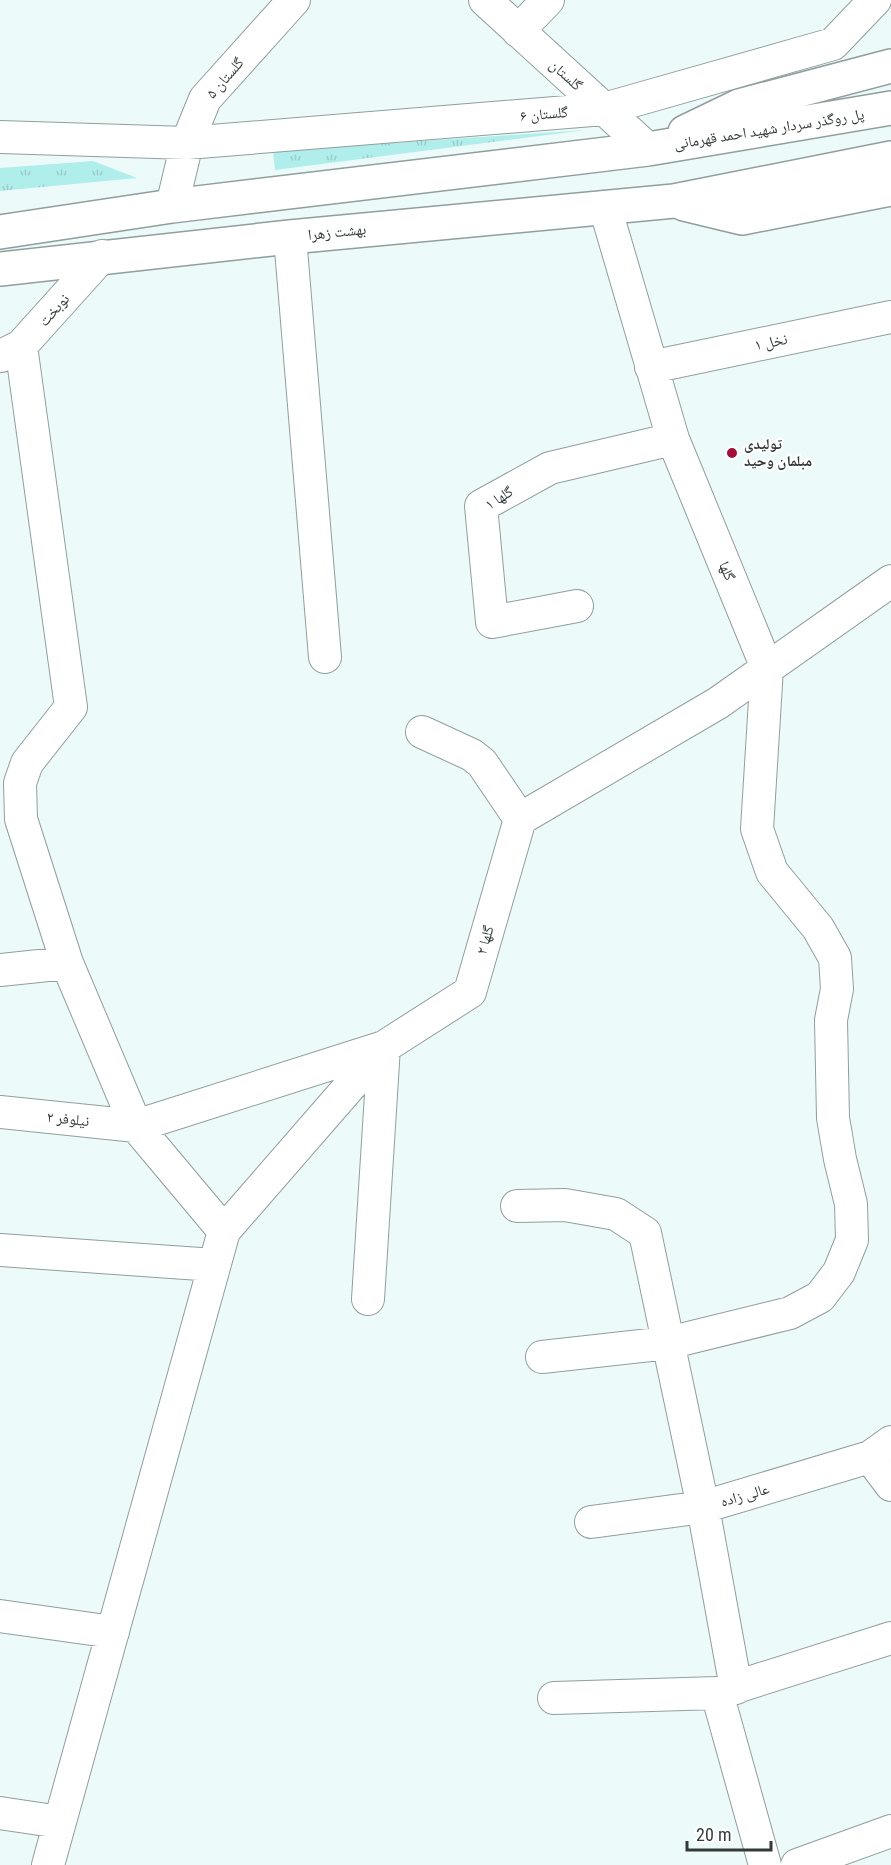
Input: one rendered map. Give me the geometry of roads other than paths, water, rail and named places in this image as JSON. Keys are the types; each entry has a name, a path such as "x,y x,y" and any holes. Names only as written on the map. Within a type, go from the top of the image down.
{"main road":[{"path":"0,232 172,206 648,149 739,106 891,66"},
{"name":"پل روگذر سردار شهید احمد قهرمانی","path":"648,149 891,108"},
{"path":"674,201 891,158"},
{"path":"674,201 742,218 891,189"},
{"name":"بهشت زهرا","path":"0,269 290,237 674,201"}],"street":[{"name":"گلستان ۵","path":"172,206 187,143 205,99 294,0"},
{"name":"گلستان","path":"485,0 648,149"},
{"path":"518,31 548,0"},
{"name":"گلستان ۶","path":"0,136 187,143 604,110 833,44 875,0"},
{"name":"گلها","path":"542,1357 668,1343 790,1313 820,1297 838,1272 852,1240 851,1204 833,1118 831,1020 837,989 835,958 818,928 771,872 757,829 767,668 673,439 605,207"},
{"path":"290,237 325,657"},
{"name":"نوبخت","path":"10,351 102,256"},
{"name":"نخل ۱","path":"651,367 891,317"},
{"path":"10,351 70,707 27,763 20,783 21,819 67,963 136,1126 224,1231"},
{"name":"گلها ۱","path":"577,606 492,622 481,506 550,468 673,439"},
{"path":"422,732 472,755 482,763 520,819 718,703 891,581"},
{"name":"گلها ۲","path":"136,1126 384,1047 470,992 520,819"},
{"path":"0,970 67,963"},
{"path":"48,1865 224,1231 384,1047"},
{"path":"368,1299 384,1047"},
{"name":"نیلوفر ۲","path":"0,1112 136,1126"},
{"path":"517,1206 565,1205 616,1214 645,1233 703,1507 727,1690 765,1865"},
{"path":"0,1250 214,1264"},
{"path":"881,1450 891,1485"},
{"name":"عالی زاده","path":"591,1522 703,1507 881,1450"},
{"path":"0,1616 113,1632"},
{"path":"554,1698 727,1690 891,1638"},
{"path":"0,1813 60,1822"},
{"path":"797,1865 891,1831"}],"place":[{"name":"تولیدی مبلمان وحید","path":"732,453"}]}
